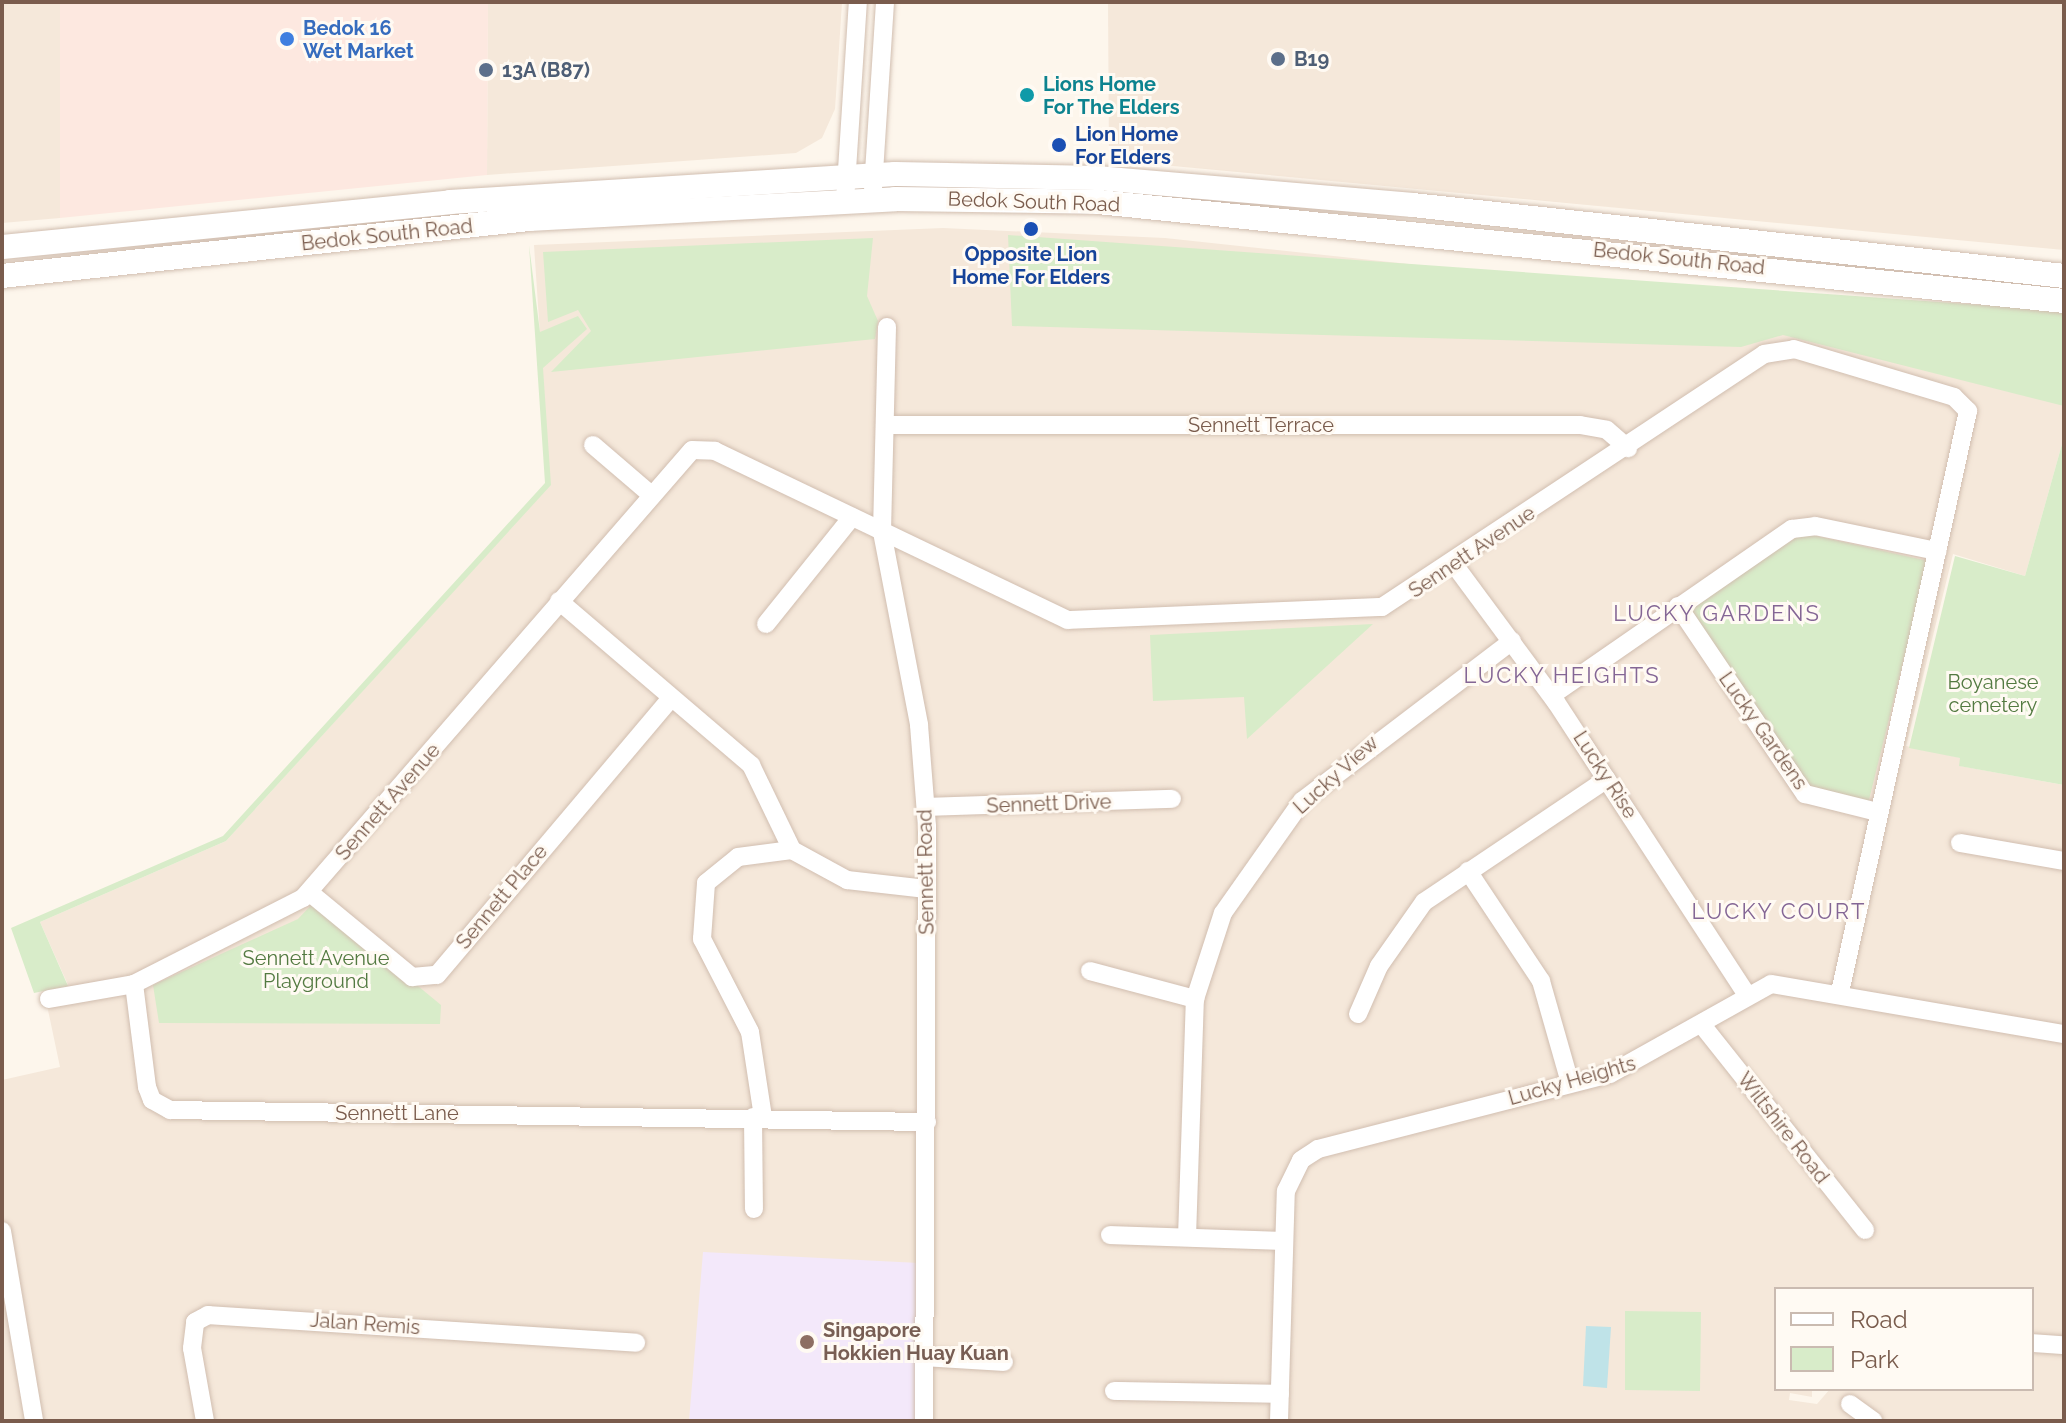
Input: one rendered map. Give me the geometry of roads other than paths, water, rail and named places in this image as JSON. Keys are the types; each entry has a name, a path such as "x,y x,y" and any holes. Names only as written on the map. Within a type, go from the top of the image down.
{"main road":[{"name":"Bedok South Road","path":"2,276 594,204 874,174 1180,184 2064,276"},
{"name":"Bedok South Road","path":"2,247 594,204 872,199 1111,203 2064,301"}],"street":[{"path":"845,201 858,2"},
{"path":"872,199 885,2"},
{"name":"Sennett Road","path":"887,327 882,532 919,725 926,807 924,1421"},
{"name":"Sennett Avenue","path":"49,999 134,984 309,892 649,493 685,455 703,449 1068,620 1382,607 1781,350 1812,352 1964,403 1937,551"},
{"name":"Sennett Terrace","path":"885,425 1580,425 1607,430 1628,448"},
{"path":"593,445 649,493"},
{"path":"766,624 852,517"},
{"path":"1552,695 1678,606 1798,527 1937,551 1840,992"},
{"name":"Lucky Rise","path":"1453,563 1552,695 1747,995"},
{"path":"559,601 751,765 792,850 847,880 926,889"},
{"name":"Lucky Gardens","path":"1678,606 1805,794 1878,812"},
{"name":"Lucky View","path":"1187,1237 1195,999 1223,913 1302,801 1365,746 1512,641"},
{"name":"Sennett Place","path":"309,892 412,977 437,975 671,698"},
{"path":"1358,1014 1414,914 1468,871 1607,779"},
{"name":"Sennett Drive","path":"926,807 1172,799"},
{"path":"1960,843 2064,861"},
{"path":"754,1209 758,1117 750,1032 702,939 699,909 720,868 738,857 792,850"},
{"path":"1468,871 1541,981 1570,1083"},
{"path":"1090,971 1195,999"},
{"name":"Lucky Heights","path":"1279,1421 1282,1241 1291,1175 1318,1149 1643,1061 1747,995 1787,983 2064,1034"},
{"name":"Sennett Lane","path":"134,984 147,1087 152,1100 170,1110 927,1122"},
{"name":"Wiltshire Road","path":"1702,1025 1865,1230"},
{"path":"1110,1235 1282,1241"},
{"path":"3,1244 34,1421"},
{"name":"Jalan Remis","path":"205,1421 192,1348 195,1322 208,1315 636,1343"},
{"path":"2034,1343 2064,1345"},
{"path":"924,1357 1004,1362"},
{"path":"1114,1391 1280,1394"},
{"path":"1850,1404 1873,1421"}],"water":[{"path":"1586,1326 1611,1327 1607,1388 1583,1386"}],"place":[{"name":"Bedok 16 Wet Market","path":"287,39"},
{"name":"B19","path":"1278,59"},
{"name":"13A (B87)","path":"486,70"},
{"name":"Lions Home For The Elders","path":"1027,95"},
{"name":"Lion Home For Elders","path":"1059,145"},
{"name":"Opposite Lion Home For Elders","path":"1031,229"},
{"name":"Singapore Hokkien Huay Kuan","path":"807,1342"}],"district":[{"name":"LUCKY GARDENS","path":"1717,614"},
{"name":"LUCKY HEIGHTS","path":"1562,676"},
{"name":"LUCKY COURT","path":"1779,912"}],"park label":[{"name":"Boyanese cemetery","path":"1993,694"},
{"name":"Sennett Avenue Playground","path":"316,970"}]}
